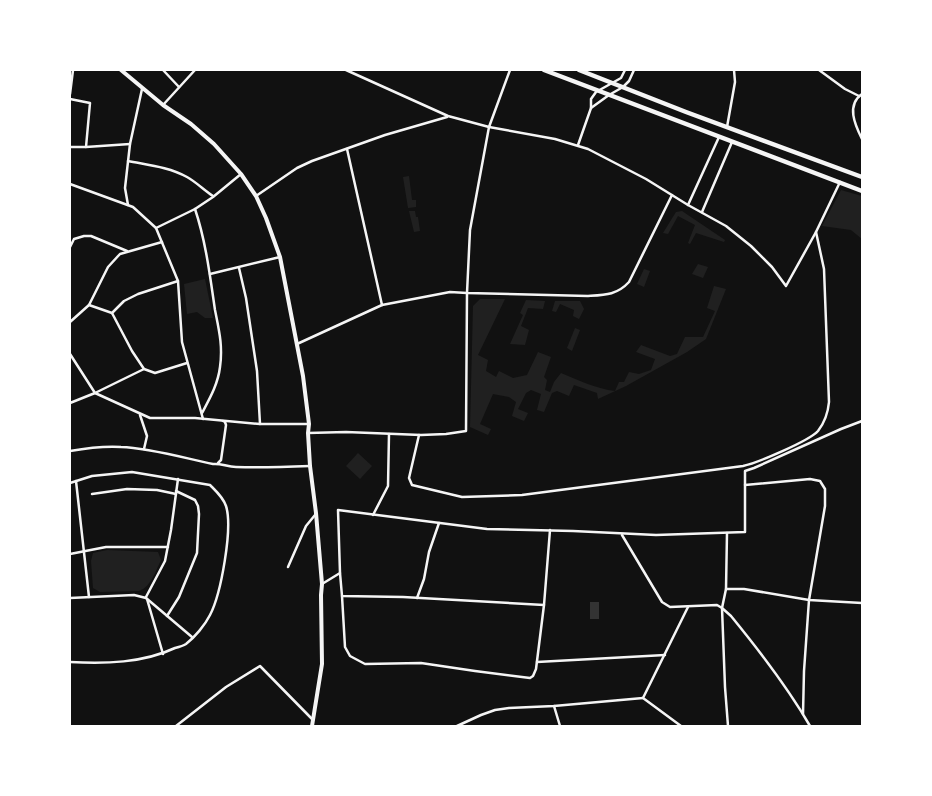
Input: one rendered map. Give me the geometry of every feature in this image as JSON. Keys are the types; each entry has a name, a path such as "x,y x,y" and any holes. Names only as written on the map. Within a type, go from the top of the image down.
{"main road":[{"path":"121,70 142,89 191,124 214,144 241,174 256,196 280,257 303,376 309,424 310,466 322,584 320,595 322,664 312,726"},
{"path":"544,70 862,191"},
{"path":"579,70 862,177"}],"street":[{"path":"70,94 72,70"},
{"path":"163,70 179,87"},
{"path":"163,105 195,70"},
{"path":"346,70 448,116 588,148 646,179 726,226 751,246 772,267 786,286 816,232 840,182"},
{"path":"308,433 346,432 419,435 466,431 467,293 470,230 489,126 510,70"},
{"path":"578,145 591,108 591,98 598,91 621,78 625,70"},
{"path":"591,108 623,87 629,81 634,70"},
{"path":"727,127 735,82 734,70"},
{"path":"819,70 845,89 861,95 854,101 853,111 855,124 862,139"},
{"path":"128,205 125,188 130,144 142,89"},
{"path":"70,98 90,103 86,147"},
{"path":"256,196 312,161 385,135 448,116"},
{"path":"688,205 719,137"},
{"path":"702,212 732,142"},
{"path":"70,148 130,144"},
{"path":"347,149 382,305"},
{"path":"128,161 175,171 189,177 213,197"},
{"path":"156,228 195,209 241,174"},
{"path":"70,184 133,207 156,228 178,281 182,342 203,419"},
{"path":"297,344 382,305 450,292 588,296 608,295 622,290 629,282 672,195"},
{"path":"195,209 210,274 222,348 216,385 202,414"},
{"path":"419,435 409,478 412,485 462,497 522,495 743,466 806,440 817,432 821,426 826,417 828,402 824,269 816,232"},
{"path":"70,237 74,239 91,236 128,252"},
{"path":"70,246 74,239"},
{"path":"70,322 89,305 108,267 120,254 162,242"},
{"path":"210,274 280,257"},
{"path":"239,268 246,298 257,371 260,424"},
{"path":"112,313 124,301 138,294 178,281"},
{"path":"89,305 112,313 144,369 155,373 187,363"},
{"path":"70,354 95,393 150,418 222,420 260,424 309,424"},
{"path":"70,403 144,369"},
{"path":"140,415 146,436 144,450"},
{"path":"218,463 221,460 226,426 222,420"},
{"path":"550,530 537,662 533,676 530,678 421,663 365,664 350,656 345,647 338,510 487,529 550,530 656,536 745,532 745,471 862,421"},
{"path":"374,515 388,486 389,434"},
{"path":"70,451 121,446 233,467 310,466"},
{"path":"70,483 92,476 132,472 210,485 219,494 226,506 228,525 226,554 217,596 202,628 186,643 162,654 129,661 70,662"},
{"path":"162,654 146,598 165,562 172,530 178,479"},
{"path":"745,485 810,479 820,481 825,488 825,506 809,600 803,714"},
{"path":"76,481 89,597"},
{"path":"92,494 127,489 157,490 176,493 195,500 199,514 197,553 179,597 167,616"},
{"path":"288,567 306,526 316,513"},
{"path":"417,598 424,579 429,552 439,524"},
{"path":"727,533 726,589 722,608 728,726"},
{"path":"622,534 662,602 670,607 717,605 731,616 746,634 810,726"},
{"path":"70,554 106,547 168,547"},
{"path":"322,584 340,573"},
{"path":"726,589 744,589 809,600 862,603"},
{"path":"70,598 134,596 146,598 192,637"},
{"path":"342,596 544,605"},
{"path":"644,698 688,607"},
{"path":"537,662 665,655"},
{"path":"176,726 226,686 260,666 313,720"},
{"path":"457,726 481,715 509,708 644,698 681,726"},
{"path":"554,706 560,726"}],"shaded area":[{"path":"409,176 412,200 416,200 416,207 408,208 403,177"},
{"path":"841,190 862,196 862,239 851,230 822,226"},
{"path":"409,211 415,211 420,231 414,232"},
{"path":"682,211 725,240 724,242 696,233 690,244 688,243 695,225 678,216 668,234 663,233 676,212"},
{"path":"698,264 708,267 703,278 692,274"},
{"path":"644,269 650,271 644,287 637,284"},
{"path":"205,279 213,318 205,318 197,312 187,314 184,284"},
{"path":"714,286 726,289 706,339 687,352 626,386 598,399 597,393 574,385 569,396 557,391 552,393 544,412 537,410 541,394 531,390 526,393 518,409 528,413 524,421 512,416 516,402 509,397 493,394 480,424 491,429 488,435 470,427 473,306 480,299 505,299 478,355 488,360 486,371 496,377 499,371 513,378 527,375 538,352 551,357 544,377 547,380 545,390 550,392 554,382 561,373 594,386 615,391 619,382 624,382 629,372 639,374 651,370 655,359 636,352 641,345 670,356 677,354 685,337 703,337 715,311 707,308"},
{"path":"526,300 545,301 543,309 528,308 521,326 529,330 525,345 510,344 523,315 520,313"},
{"path":"555,301 580,301 584,309 579,319 573,316 574,310 560,304 556,312 552,311"},
{"path":"575,328 580,330 572,351 567,348"},
{"path":"358,453 372,466 360,479 346,466"},
{"path":"107,550 158,552 161,560 153,578 143,589 139,591 100,592 93,588 91,561 93,553"},
{"path":"590,602 599,602 599,619 590,619"}]}
